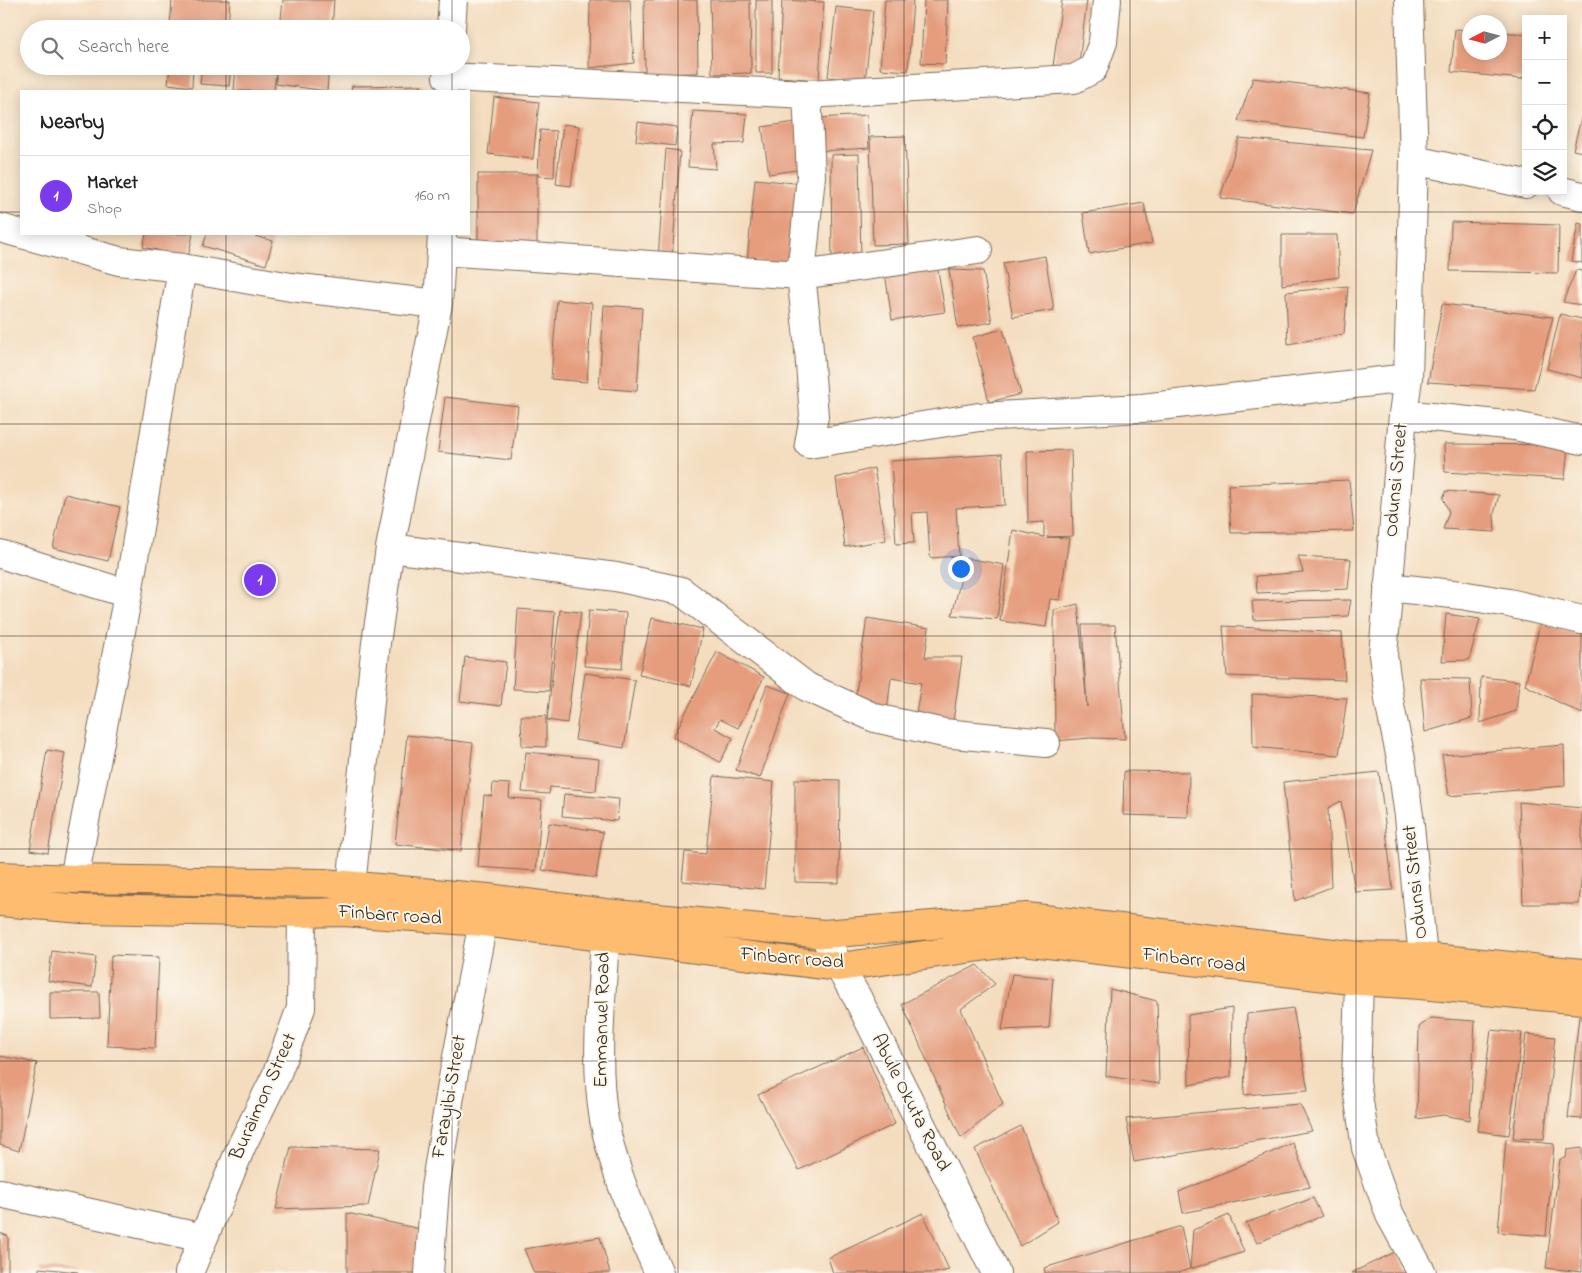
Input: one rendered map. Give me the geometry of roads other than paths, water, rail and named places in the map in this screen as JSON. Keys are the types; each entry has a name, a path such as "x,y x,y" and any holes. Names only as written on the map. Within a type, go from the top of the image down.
{"main road":[{"name":"Finbarr road","path":"0,876 324,883 488,898 606,914 824,934 1027,917 1358,956 1423,957 1582,973"},
{"name":"Finbarr road","path":"0,902 82,908 302,913 343,912 483,922 839,967 1023,941 1359,981 1420,984 1582,1000"}],"street":[{"path":"452,20 453,0"},
{"path":"447,78 807,94 1074,79 1093,69 1103,42 1107,0"},
{"name":"Odunsi Street","path":"1409,0 1414,160 1408,378 1403,414 1383,655 1409,816 1423,957"},
{"path":"807,94 811,176 801,275 814,416 809,444 978,418 1142,408 1408,378"},
{"path":"1414,160 1522,183"},
{"path":"1567,192 1582,196"},
{"path":"0,228 20,234"},
{"path":"25,235 119,261 182,268 291,287 438,304"},
{"path":"351,886 376,643 390,548 438,304 442,242 801,275 978,250"},
{"path":"74,879 128,594 182,268"},
{"path":"1403,414 1515,426 1582,440"},
{"path":"390,548 616,577 681,591 807,687 875,718 944,733 1046,744"},
{"path":"0,554 128,594"},
{"path":"1388,587 1500,601 1582,620"},
{"name":"Buraimon Street","path":"189,1273 242,1145 276,1076 301,1008 302,913"},
{"name":"Farayibi Street","path":"429,1273 435,1188 452,1078 483,922"},
{"name":"Abule Okuta Road","path":"824,934 839,967 857,997 996,1273"},
{"name":"Emmanuel Road","path":"605,937 599,1066 604,1119 614,1162 626,1198 660,1273"},
{"path":"1359,981 1356,1081 1366,1148 1390,1215 1422,1273"},
{"path":"0,1193 204,1238"}],"place":[{"name":"Market","path":"260,580"}]}
